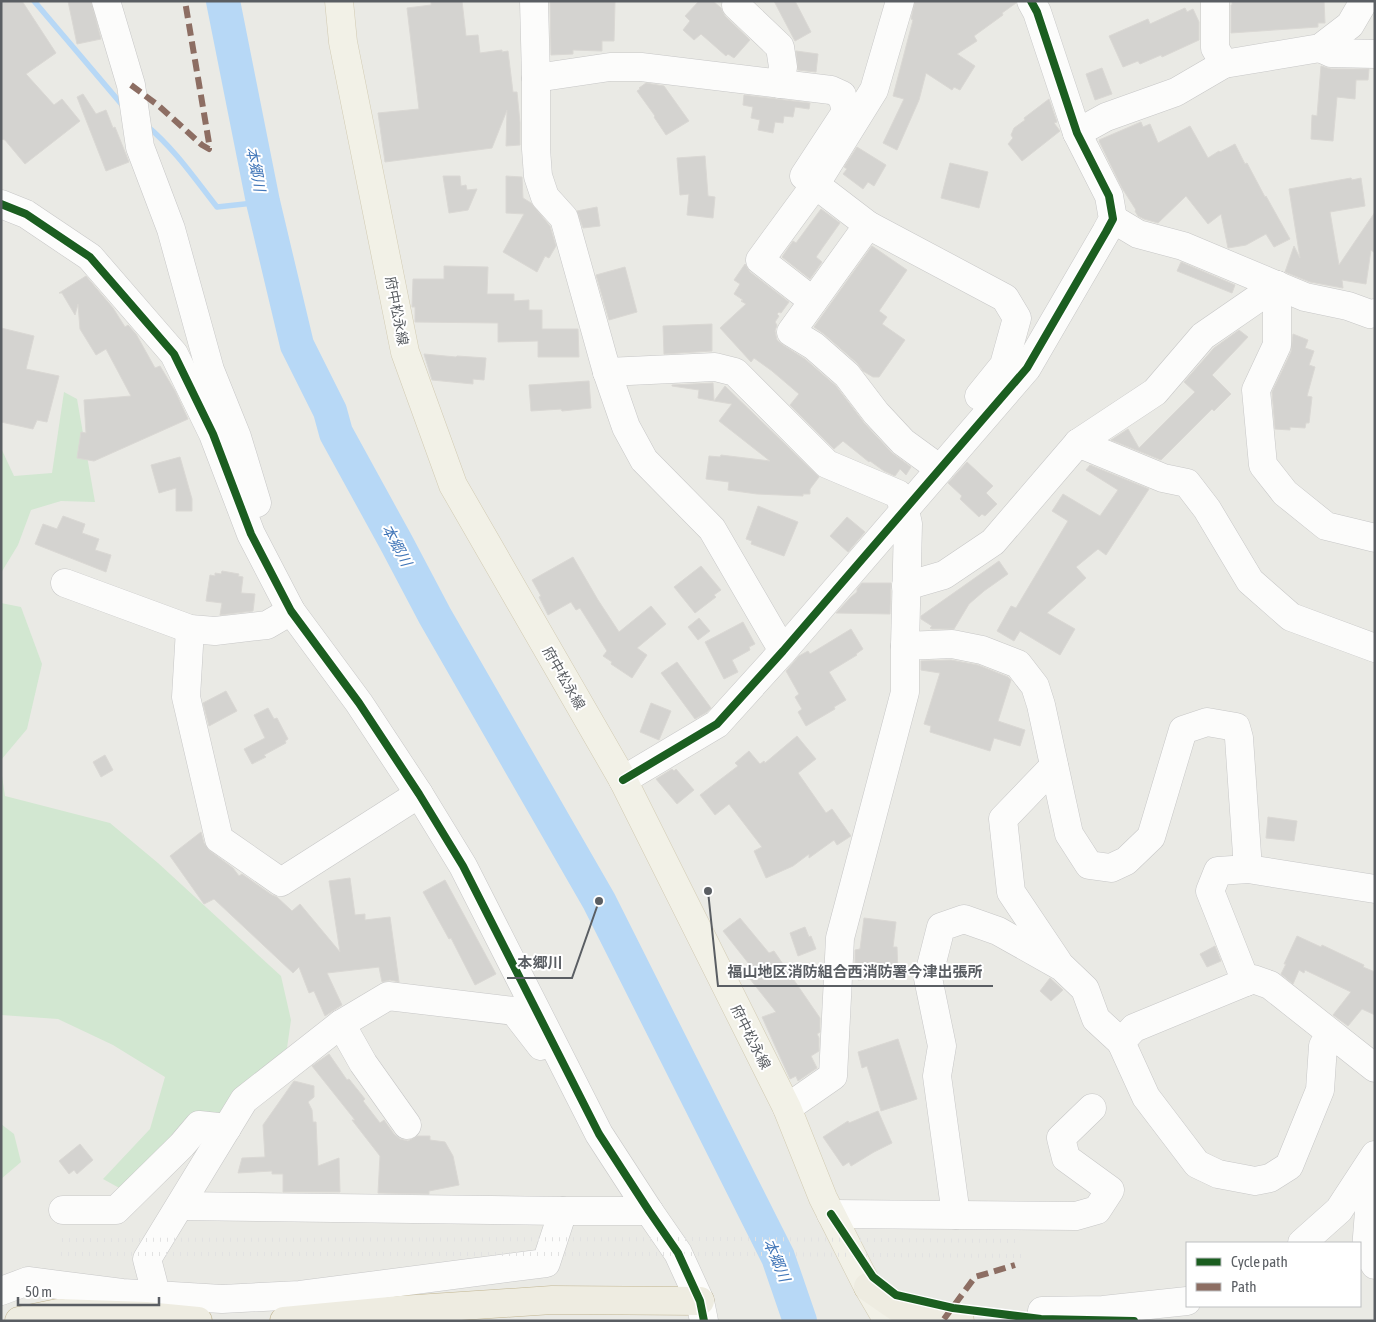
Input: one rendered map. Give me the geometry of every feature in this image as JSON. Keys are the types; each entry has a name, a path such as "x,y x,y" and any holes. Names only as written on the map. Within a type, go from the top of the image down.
{"highway":[{"path":"868,1287 897,1307 948,1320"},
{"path":"284,1321 401,1310 552,1300 702,1311"},
{"path":"19,1321 58,1313 146,1316 198,1321"}],"main road":[{"name":"府中松永線","path":"339,1 343,42 405,352 453,485 623,780 787,1108 823,1198 868,1287 888,1321"}],"street":[{"path":"106,1 131,85 140,147 171,229 210,370 237,437 260,514 251,534"},
{"path":"534,1 538,176 545,197 564,218 607,372 626,427 644,460 712,529 784,651"},
{"path":"813,301 760,260 815,185 874,90 900,1"},
{"path":"623,780 716,724 784,651 1027,368 1113,219 1109,196 1078,133 1037,12 1031,1"},
{"path":"1215,1 1215,48 1224,64"},
{"path":"1078,133 1106,117 1176,92 1224,64 1320,48 1350,25 1364,1"},
{"path":"736,5 780,47 783,67 780,84"},
{"path":"1320,48 1331,53 1375,54"},
{"path":"536,78 610,67 641,67 830,90 842,95 846,112 804,176 868,225 1005,298 1016,318 1004,365 934,451 940,469"},
{"path":"1,204 26,214 90,257 174,354 213,434 251,534 291,611 360,703 463,866 599,1134 678,1253 702,1311"},
{"path":"1113,219 1138,234 1183,246 1305,297 1348,306 1370,314 1375,313"},
{"path":"868,225 791,332 814,346 848,375 876,413 903,442 940,469"},
{"path":"906,586 944,575 993,542 1078,443 1155,392 1203,336 1277,285"},
{"path":"1277,285 1277,345 1256,390 1263,465 1285,493 1326,526 1375,538"},
{"path":"607,372 715,367 735,372 827,464 898,494 905,510 908,524 905,692 840,938 832,1076 787,1108"},
{"path":"1078,443 1163,478 1187,483 1207,509 1250,581 1291,617 1375,648"},
{"path":"65,583 190,629 215,631 267,625 291,611"},
{"path":"190,629 186,697 219,839 281,882 419,794"},
{"path":"905,646 952,644 982,650 1018,664 1035,686 1069,834 1089,865 1110,868 1126,861 1151,837 1183,730 1206,722 1236,727 1240,738 1248,869"},
{"path":"1054,766 1003,819 1011,892 1062,967 1085,989 1096,1019 1121,1042 1146,1097 1198,1164 1218,1174 1255,1181 1270,1178 1289,1166 1320,1090 1323,1046 1330,1033"},
{"path":"1246,982 1210,891 1218,871 1248,869 1375,889"},
{"path":"956,1215 937,1076 942,1046 928,978 941,928 964,919 998,931 1062,967"},
{"path":"1121,1042 1134,1028 1253,979 1270,985 1375,1068"},
{"path":"154,1282 147,1259 244,1100 341,1024 388,996 514,1012 579,1094"},
{"path":"341,1024 363,1063 407,1124"},
{"path":"831,1214 1076,1216 1097,1210 1110,1190 1066,1158 1061,1138 1092,1108"},
{"path":"63,1210 116,1210 175,1152 199,1125 227,1128"},
{"path":"1303,1242 1339,1210 1375,1155"},
{"path":"1375,1177 1369,1211 1366,1250 1375,1265"},
{"path":"180,1206 649,1211"},
{"path":"1,1291 28,1281 122,1293 222,1299 300,1295 546,1264 563,1211"},
{"path":"1041,1321 1042,1311 1103,1310 1186,1301"}],"green space":[{"path":"64,392 77,399 95,502 61,501 31,510 18,545 1,573 1,448 14,476 52,473"},
{"path":"1,603 21,607 42,664 27,729 1,760"},
{"path":"1,769 5,796 110,823 158,863 281,976 291,1020 287,1048 219,1115 123,1190 103,1179 150,1129 165,1077 113,1045 58,1019 1,1015"},
{"path":"1,1124 14,1134 21,1162 1,1179"}],"building":[{"path":"1,1 22,1 56,53 26,74 54,105 62,99 80,121 25,164 5,140 1,139"},
{"path":"68,1 91,1 101,39 77,44"},
{"path":"431,1 462,1 466,36 478,35 480,53 508,51 513,92 517,92 520,145 506,146 507,110 492,148 385,162 378,113 419,109 407,8 431,5"},
{"path":"550,1 615,2 614,41 602,41 602,51 573,50 573,54 551,55"},
{"path":"699,1 713,1 721,8 725,16 750,40 734,58 728,54 726,56 701,34 694,40 683,30 690,21 685,16"},
{"path":"774,1 795,1 811,32 795,41"},
{"path":"915,1 1015,1 1016,3 974,36 977,41 957,54 975,66 960,90 954,87 952,90 926,73 919,100 897,150 883,143 904,99 893,96 913,20 911,19"},
{"path":"1232,1 1324,1 1325,23 1318,23 1318,27 1231,33"},
{"path":"1185,8 1187,12 1193,9 1199,22 1199,40 1162,57 1161,55 1140,64 1138,61 1123,67 1109,36 1148,19 1150,24"},
{"path":"796,51 818,54 816,72 798,70"},
{"path":"1321,66 1331,69 1369,69 1368,80 1356,80 1355,99 1337,97 1333,141 1311,139 1312,115 1317,116"},
{"path":"1102,68 1112,94 1095,100 1086,74"},
{"path":"646,83 664,86 689,121 666,135 637,91"},
{"path":"83,94 96,114 106,110 129,162 106,171 77,97"},
{"path":"744,95 810,103 809,109 795,107 793,117 784,116 783,123 775,122 773,133 758,130 760,120 751,118 753,107 743,105"},
{"path":"1049,99 1057,122 1054,123 1060,131 1022,161 1008,144 1013,138 1011,135 1014,128"},
{"path":"1141,122 1143,127 1150,124 1158,143 1190,126 1208,158 1235,144 1290,239 1274,247 1266,234 1246,245 1228,248 1221,214 1208,224 1186,196 1158,223 1138,216 1099,140"},
{"path":"857,147 886,165 874,186 868,182 863,189 843,174 847,169 844,167"},
{"path":"705,156 708,196 715,197 713,218 687,215 689,194 680,195 677,158"},
{"path":"950,163 988,172 979,208 941,198"},
{"path":"443,176 460,176 461,186 466,185 467,190 477,189 468,210 449,213"},
{"path":"506,176 522,177 523,198 531,203 550,226 556,246 549,258 545,256 537,272 503,252 524,214 506,213"},
{"path":"1351,178 1352,180 1361,178 1365,206 1330,212 1339,265 1375,212 1375,253 1371,250 1366,284 1342,280 1343,288 1310,282 1285,272 1294,246 1300,258 1289,189"},
{"path":"597,207 600,226 583,228 577,211"},
{"path":"821,209 840,223 816,257 822,262 810,279 782,257 793,241 796,243"},
{"path":"872,246 907,270 879,311 887,317 882,324 905,340 879,377 873,377 863,371 857,363 814,327"},
{"path":"1181,262 1235,285 1232,293 1177,271"},
{"path":"745,264 750,272 789,302 781,313 777,314 779,316 775,322 777,325 775,331 777,340 805,359 836,386 865,424 892,453 911,467 906,475 900,469 895,476 884,471 869,462 843,441 834,449 790,405 799,394 754,358 751,362 720,328 746,304 734,294 740,284 734,280"},
{"path":"444,266 488,267 487,294 514,294 514,301 529,300 529,310 542,310 542,329 578,329 579,357 538,357 538,341 498,342 498,323 415,322 415,307 412,307 413,279 444,279"},
{"path":"625,267 637,312 609,320 596,275"},
{"path":"86,276 113,308 125,327 128,325 136,334 155,368 160,366 175,391 188,419 94,461 77,458 81,432 86,433 84,400 131,396 106,349 96,355 80,329 78,304 75,315 62,293 59,293"},
{"path":"712,324 712,351 664,354 663,326"},
{"path":"1,328 34,336 26,369 59,376 47,422 37,420 33,429 1,422"},
{"path":"1239,330 1248,337 1212,375 1231,394 1214,411 1212,409 1161,460 1111,440 1128,429 1139,448 1195,392 1184,382 1214,348"},
{"path":"1293,334 1308,340 1305,348 1314,351 1309,365 1315,367 1307,396 1312,397 1309,423 1306,423 1305,428 1275,429 1272,392 1291,352"},
{"path":"424,354 486,358 484,380 473,379 473,384 432,380"},
{"path":"589,381 591,408 562,411 561,409 531,411 529,385"},
{"path":"713,383 714,401 698,398 699,390 672,386 672,385"},
{"path":"725,386 819,477 810,489 810,494 803,494 803,496 757,494 728,490 729,482 706,479 709,456 720,457 721,455 770,461 719,421 732,404 714,401"},
{"path":"180,457 192,499 192,511 176,511 176,488 159,493 151,465"},
{"path":"967,462 993,486 986,493 997,504 985,516 982,514 979,517 960,499 962,496 948,483"},
{"path":"1090,465 1149,489 1106,555 1098,549 1076,567 1086,578 1047,613 1075,629 1060,655 1020,631 1014,641 997,631 1011,606 1016,608 1068,521 1052,511 1063,494 1100,516 1118,490 1086,470"},
{"path":"758,506 798,522 784,556 751,544 752,541 746,539"},
{"path":"63,516 85,524 82,533 99,539 95,550 111,555 106,572 35,544 43,524 57,529"},
{"path":"847,517 865,532 848,552 830,536"},
{"path":"573,557 619,632 651,606 666,624 637,648 647,655 632,678 611,664 612,662 603,656 607,651 580,608 576,610 571,602 548,615 539,597 541,596 532,580"},
{"path":"999,561 1008,574 969,604 954,629 932,629 930,628 932,626 921,619 921,616"},
{"path":"701,566 721,590 714,595 716,597 695,613 674,587"},
{"path":"222,571 239,574 238,576 243,577 241,593 255,594 253,611 220,615 222,603 206,601 210,575 215,576 215,573 221,574"},
{"path":"862,583 891,583 890,614 836,613 857,592"},
{"path":"699,618 710,631 698,640 688,627"},
{"path":"743,622 755,644 749,647 750,650 732,660 738,672 724,679 705,642"},
{"path":"851,629 863,649 857,655 829,672 846,700 834,707 835,709 806,726 798,712 802,709 795,697 799,694 786,671 799,656 808,651 810,654"},
{"path":"951,660 978,665 1011,680 998,721 1025,730 1020,746 994,738 990,751 930,732 931,726 924,724 940,673 921,670 921,661"},
{"path":"677,662 711,708 695,719 661,673"},
{"path":"226,691 237,711 209,726 203,703"},
{"path":"651,703 671,711 659,740 640,732"},
{"path":"268,708 274,719 277,718 288,739 285,741 286,743 264,755 266,757 252,764 244,749 265,738 254,715"},
{"path":"797,736 816,759 798,773 826,813 832,809 851,836 837,845 834,840 809,858 809,854 793,866 766,878 754,851 762,847 729,804 715,815 700,795 738,766 735,763 749,751 760,764 764,761 765,763"},
{"path":"105,755 113,770 101,777 93,762"},
{"path":"672,769 674,771 676,769 694,790 677,804 656,779"},
{"path":"1268,817 1297,821 1294,841 1266,838"},
{"path":"201,832 204,843 210,851 233,868 239,876 242,874 277,897 292,911 300,904 340,952 329,881 350,878 355,915 365,914 365,920 390,917 399,982 390,980 382,982 379,967 327,973 342,1005 325,1016 314,991 309,993 299,967 293,973 214,899 204,904 170,856"},
{"path":"445,880 496,974 475,985 451,938 449,939 423,892"},
{"path":"740,918 769,953 774,951 820,1018 820,1032 817,1034 819,1038 819,1051 811,1056 817,1068 798,1081 796,1076 790,1079 762,1017 776,1012 742,969 749,964 723,931"},
{"path":"864,918 896,922 893,947 897,947 898,974 878,975 879,978 858,980 857,973 855,973 855,950 860,949"},
{"path":"805,927 816,949 798,956 790,933"},
{"path":"1297,936 1321,947 1322,945 1375,972 1375,1015 1362,1009 1348,1026 1333,1015 1351,992 1305,970 1304,973 1299,970 1293,984 1281,974"},
{"path":"1215,946 1221,961 1207,967 1200,954"},
{"path":"1050,978 1063,990 1051,1001 1040,991"},
{"path":"898,1039 917,1099 881,1111 867,1066 862,1068 858,1052"},
{"path":"329,1054 347,1080 349,1079 365,1099 363,1101 380,1123 384,1120 400,1139 408,1141 417,1136 430,1136 430,1140 445,1142 453,1156 459,1185 429,1191 429,1194 378,1193 380,1156 352,1120 355,1120 312,1066"},
{"path":"294,1081 314,1086 314,1097 308,1102 312,1110 313,1122 316,1122 318,1166 339,1158 340,1192 283,1192 283,1174 272,1174 272,1171 238,1173 242,1158 265,1157 263,1125"},
{"path":"878,1111 892,1143 851,1166 849,1162 843,1166 823,1137 848,1121 849,1123"},
{"path":"80,1144 93,1160 77,1174 74,1170 69,1174 59,1161"}],"waterway":[{"path":"34,1 123,106"},
{"name":"本郷川","path":"223,1 263,202 297,345 330,411 336,433 435,616 599,901 778,1257 800,1321"},
{"path":"146,125 175,154 217,207 263,202"}],"railway":[{"path":"62,1240 745,1239 1020,1241"},
{"path":"61,1254 1021,1256"}],"marked path":[{"path":"131,85 159,106 202,145 209,149 185,1"},
{"path":"944,1319 975,1277 1015,1265"}],"cycle path":[{"path":"623,780 717,724 783,651 1027,368 1113,219 1109,196 1077,133 1037,12 1031,1"},
{"path":"1,204 26,214 90,257 174,354 213,434 251,534 291,611 359,703 419,794 463,866 599,1134 678,1253 700,1301 704,1321"},
{"path":"831,1214 873,1277 896,1295 953,1308 1041,1319 1134,1321"}],"place":[{"name":"福山地区消防組合西消防署今津出張所","path":"708,891"},
{"name":"本郷川","path":"599,901"}]}
